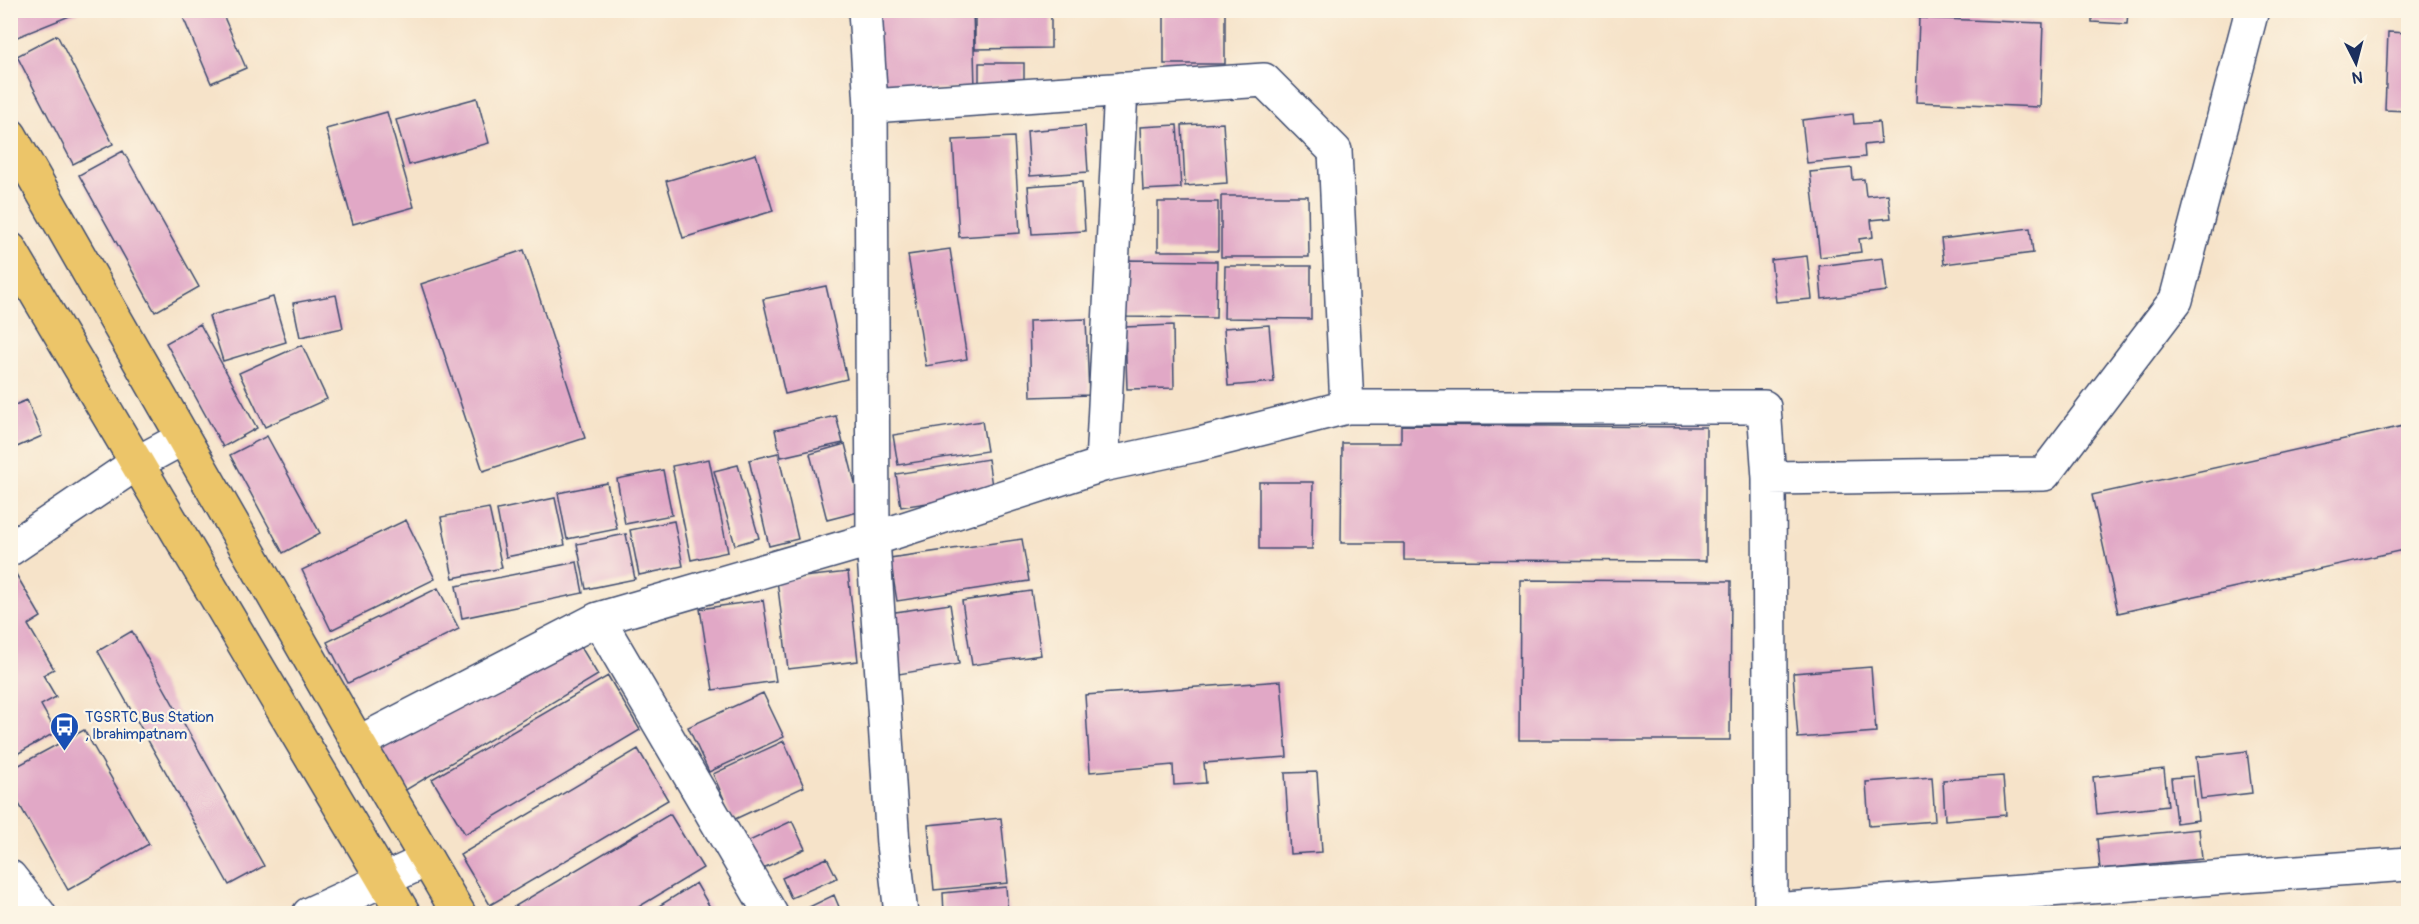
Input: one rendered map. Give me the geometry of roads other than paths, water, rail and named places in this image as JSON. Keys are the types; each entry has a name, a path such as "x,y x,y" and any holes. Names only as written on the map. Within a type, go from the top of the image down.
{"main road":[{"path":"10,135 358,743 459,914"},
{"path":"10,249 404,914"}],"street":[{"path":"865,10 871,106 873,539 893,844 901,914"},
{"path":"1769,478 2044,474 2176,300 2252,10"},
{"path":"871,106 1264,80 1335,151 1347,407"},
{"path":"1102,465 1121,89"},
{"path":"358,743 598,620 873,539 1102,465 1196,445 1347,407 1764,408 1769,478 1772,912 2409,864"},
{"path":"10,549 137,463 183,438"},
{"path":"598,620 771,914"},
{"path":"309,914 428,860"},
{"path":"10,877 39,914"}],"place":[{"name":"TGSRTC Bus Station , Ibrahimpatnam","path":"64,752"}]}
